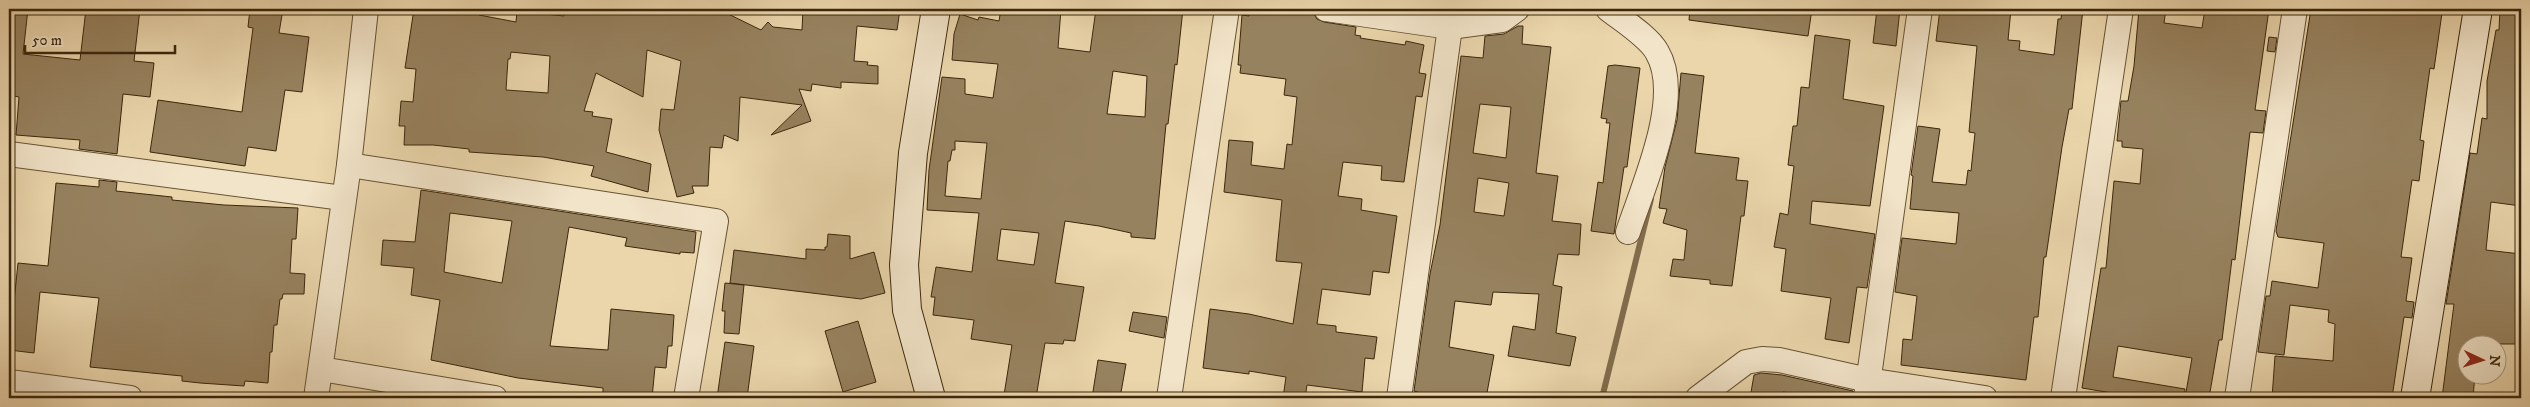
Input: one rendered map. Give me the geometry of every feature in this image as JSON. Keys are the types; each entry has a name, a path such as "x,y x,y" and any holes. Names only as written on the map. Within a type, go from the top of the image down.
{"street":[{"path":"316,398 349,165 366,9"},
{"path":"931,398 907,310 904,265 913,153 936,9"},
{"path":"1169,398 1227,9"},
{"path":"1326,9 1450,26 1502,20 1517,9"},
{"path":"1608,9 1656,50 1665,75 1667,102 1662,129 1628,232"},
{"path":"1867,389 1920,9"},
{"path":"2063,398 2121,9"},
{"path":"2237,398 2295,9"},
{"path":"2415,398 2478,9"},
{"path":"1400,398 1450,26"},
{"path":"9,154 343,198"},
{"path":"349,165 716,221 686,398"},
{"path":"1698,398 1746,362 1762,359 1779,360 1867,389 1985,398"},
{"path":"321,369 495,398"},
{"path":"9,382 130,398"}],"building":[{"path":"9,9 28,9 23,54 80,60 86,9 140,9 134,61 154,63 150,97 123,94 117,154 79,149 80,140 16,135 19,97 9,95"},
{"path":"250,9 283,9 279,33 309,37 302,92 285,90 276,151 248,147 245,166 150,152 158,100 242,112 253,28 248,27"},
{"path":"414,9 469,9 480,11 479,15 516,22 517,11 564,16 565,9 718,9 761,30 768,22 773,27 802,30 803,9 900,9 897,30 857,26 854,61 868,62 867,65 878,66 878,84 841,82 841,88 812,84 811,91 799,89 811,121 771,135 802,105 740,97 738,141 724,135 722,148 710,147 708,186 692,186 694,193 677,197 659,130 661,109 674,110 681,61 647,50 643,97 596,73 584,111 593,112 592,116 612,119 606,152 651,164 648,192 591,176 594,166 543,157 469,152 469,149 433,145 404,145 405,126 399,126 401,101 413,102 416,69 405,68","holes":["511,52 550,56 548,93 506,90 508,59 510,59"]},
{"path":"1001,9 1061,9 1058,48 1090,52 1096,9 1183,9 1177,65 1175,64 1168,124 1166,124 1155,239 1131,237 1131,233 1065,221 1055,283 1084,287 1075,341 1064,340 1063,344 1045,343 1036,398 1004,395 1012,345 971,339 974,320 933,315 935,297 931,297 936,267 972,272 979,213 927,210 929,170 942,77 965,79 965,94 993,98 998,64 952,60 954,34 960,14 978,20 979,17 999,21","holes":["1113,71 1147,76 1145,117 1107,114","955,141 987,143 981,199 945,196 948,161 950,161 952,150 955,150","1001,229 1039,233 1034,265 997,260"]},
{"path":"1262,9 1313,12 1317,19 1324,22 1356,27 1355,35 1361,36 1360,38 1405,45 1406,41 1424,45 1419,73 1426,74 1422,97 1416,96 1404,182 1381,180 1382,166 1343,162 1338,196 1362,199 1361,210 1397,216 1389,273 1373,271 1370,295 1322,289 1317,324 1336,326 1336,332 1377,337 1374,359 1365,358 1362,392 1307,385 1305,398 1283,398 1286,377 1249,371 1249,374 1203,368 1210,309 1249,314 1293,324 1302,263 1276,261 1282,200 1224,192 1229,140 1253,142 1251,165 1284,169 1287,144 1292,145 1297,97 1284,95 1286,79 1240,73 1241,65 1238,65 1242,15 1249,16 1250,11 1261,12"},
{"path":"1690,9 1812,9 1808,36 1689,20"},
{"path":"1877,9 1900,9 1896,46 1873,43"},
{"path":"1940,9 2011,9 2008,40 2020,41 2019,50 2054,55 2058,19 2061,19 2062,9 2083,9 2072,109 2069,109 2062,147 2046,257 2044,257 2038,317 2034,317 2026,380 1901,365 1903,339 1912,340 1917,296 1895,292 1902,238 1956,244 1959,213 1910,209 1913,176 1911,175 1918,126 1940,129 1932,182 1966,185 1968,170 1971,171 1975,133 1969,132 1977,46 1936,41"},
{"path":"2139,9 2166,9 2164,23 2202,28 2205,9 2244,11 2244,9 2269,9 2255,110 2266,111 2263,133 2250,132 2235,260 2232,259 2222,340 2219,340 2209,398 2185,398 2192,358 2118,346 2113,377 2185,389 2184,398 2142,398 2082,388 2101,268 2106,268 2114,181 2140,184 2143,149 2122,147 2122,141 2117,141 2121,101 2128,101 2134,66"},
{"path":"2311,9 2370,9 2404,13 2405,9 2441,9 2442,13 2434,69 2430,68 2420,140 2424,141 2419,181 2412,180 2401,257 2412,258 2406,301 2414,302 2412,318 2404,317 2392,398 2272,398 2275,356 2333,361 2335,324 2328,322 2329,310 2290,305 2284,355 2258,352 2266,296 2270,296 2272,281 2318,288 2324,243 2278,237 2276,231"},
{"path":"2500,9 2521,9 2521,40 2516,71 2521,72 2521,206 2491,202 2486,250 2521,254 2521,344 2508,344 2508,334 2458,334 2458,384 2474,384 2473,398 2442,398 2454,304 2446,304 2470,153 2477,154 2482,118 2487,119 2487,81 2496,30 2499,30"},
{"path":"1518,26 1523,26 1522,44 1551,47 1536,173 1558,176 1552,221 1581,224 1579,255 1558,254 1553,285 1562,287 1556,333 1576,337 1570,366 1508,356 1513,326 1535,330 1539,294 1493,292 1491,305 1455,301 1449,347 1494,355 1486,398 1420,398 1421,393 1414,391 1430,274 1440,225 1461,56 1483,58 1485,36 1504,34","holes":["1480,104 1511,107 1506,158 1473,153","1478,178 1509,183 1504,216 1474,212"]},
{"path":"1815,35 1850,40 1843,99 1884,106 1870,206 1812,201 1810,224 1875,234 1867,288 1857,287 1849,343 1825,339 1831,298 1781,291 1786,249 1774,247 1780,213 1788,215 1794,166 1788,165 1793,126 1797,126 1801,87 1809,88"},
{"path":"2269,37 2277,38 2275,52 2267,51"},
{"path":"1608,66 1640,68 1627,167 1624,167 1614,234 1591,231 1598,182 1603,183 1610,123 1606,123 1607,119 1601,118"},
{"path":"1681,73 1704,76 1695,153 1739,158 1736,180 1748,181 1744,216 1741,216 1732,286 1710,284 1710,280 1670,276 1673,259 1684,260 1687,230 1663,223 1667,209 1659,208 1665,167 1677,120"},
{"path":"99,180 117,182 116,191 172,197 172,200 224,205 298,208 296,239 292,239 290,273 305,274 304,294 283,294 282,299 280,299 277,325 274,325 272,352 270,352 268,383 245,381 244,386 200,383 182,381 182,376 90,367 99,298 40,292 34,353 9,350 18,263 48,266 56,183 99,187"},
{"path":"421,190 696,232 694,253 680,252 680,254 625,246 627,238 569,227 550,346 608,350 611,309 674,315 672,346 668,346 666,368 655,367 652,398 603,397 603,388 518,378 431,360 440,300 411,295 414,268 381,265 383,240 415,242","holes":["450,213 512,221 502,283 444,272"]},
{"path":"828,234 850,236 850,259 874,252 885,293 861,299 730,283 734,250 806,259 806,249 825,250"},
{"path":"725,283 744,285 739,334 724,333 725,311 722,311"},
{"path":"1133,312 1167,317 1164,338 1129,331"},
{"path":"858,321 876,382 843,392 825,331"},
{"path":"725,342 754,346 747,398 717,398"},
{"path":"1098,360 1126,364 1120,398 1092,398"},
{"path":"1761,373 1782,375 1853,391 1853,398 1814,398 1783,392 1782,398 1750,398 1754,375"}],"waterway":[{"path":"1602,398 1651,199"}]}
